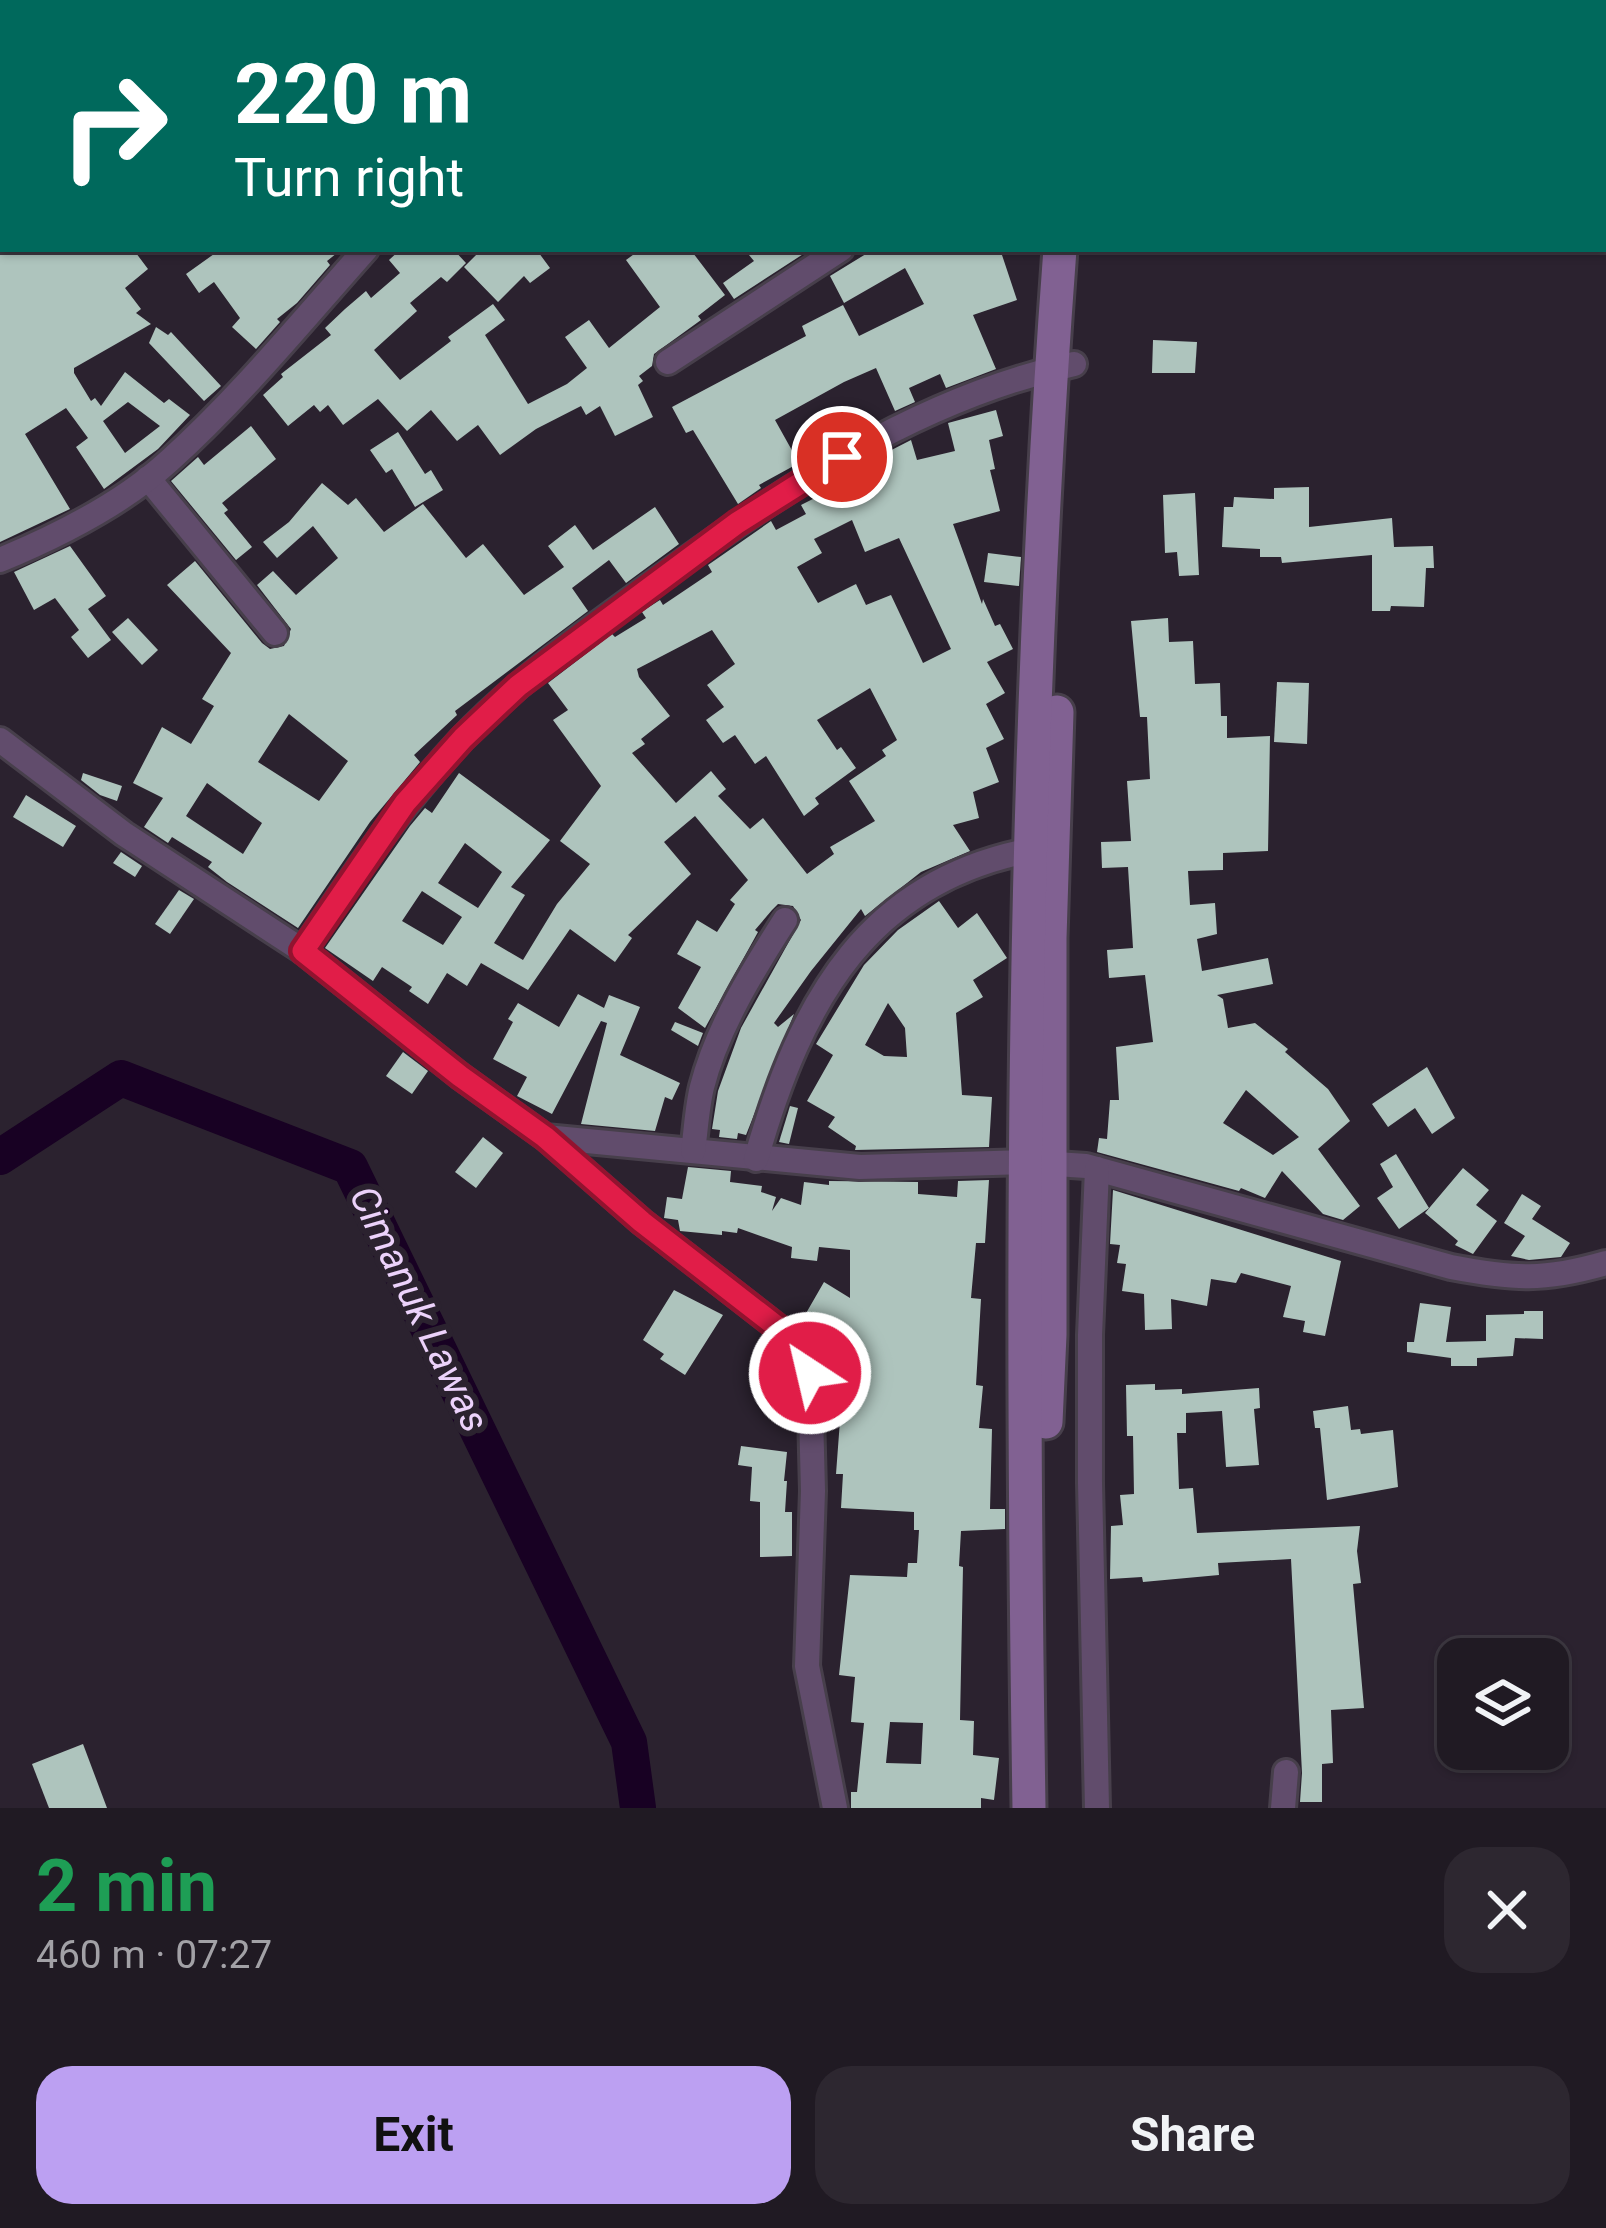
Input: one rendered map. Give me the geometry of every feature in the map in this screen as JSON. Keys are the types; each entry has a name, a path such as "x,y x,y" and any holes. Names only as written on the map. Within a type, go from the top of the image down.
{"main road":[{"path":"1029,1808 1038,1750 1038,1334 1051,1165 1028,850 1053,573 1049,369 1060,252"},
{"path":"1049,369 1080,252"},
{"path":"1038,1750 1049,1808"}],"street":[{"path":"0,560 49,539 148,478 247,382 363,252"},
{"path":"668,362 836,252"},
{"path":"303,951 405,803 463,738 518,686 614,611 812,474 962,397 1049,369"},
{"path":"148,478 275,633"},
{"path":"0,740 124,834 303,951 545,1137 642,1222 794,1340 806,1355 813,1491 807,1666 836,1808"},
{"path":"756,1159 775,1092 794,1051 863,937 925,887 969,865 1028,850"},
{"path":"693,1151 702,1088 714,1053 785,920"},
{"path":"545,1137 893,1168 1051,1165 1504,1277 1556,1277 1606,1263"},
{"path":"1051,1165 1090,1335 1096,1808"},
{"path":"1038,1334 1090,1335"},
{"path":"1283,1808 1286,1772"}],"building":[{"path":"0,252 135,252 148,269 125,288 141,309 136,313 151,324 74,368 74,373 91,401 95,398 101,406 125,372 164,403 169,399 190,415 158,449 104,489 76,447 88,438 66,408 25,434 70,509 0,542","holes":["128,402 160,426 125,453 103,421"]},
{"path":"217,252 338,252 256,349 232,327 240,318 214,282 199,293 186,274"},
{"path":"398,252 456,252 466,263 447,282 441,277 410,303 417,311 374,350 400,380 493,304 505,320 485,335 528,404 587,368 565,337 589,320 609,348 660,307 626,260 637,252 692,252 725,295 698,316 701,320 654,354 652,366 639,376 643,381 638,385 653,417 615,436 600,406 586,415 581,406 536,429 500,455 478,425 457,441 431,410 407,431 378,399 343,425 328,405 320,412 314,405 288,426 263,395 281,374 331,335 325,328 345,309 366,291 371,298 400,273 389,260"},
{"path":"479,252 538,252 550,268 530,283 524,276 498,302 464,267"},
{"path":"746,252 806,252 734,299 723,283 754,261"},
{"path":"869,252 1001,252 1017,300 973,315 996,369 946,388 940,374 909,388 915,402 895,411 876,368 844,382 775,420 799,463 759,485 738,504 693,430 686,433 672,407 806,336 802,326 843,305 859,336 924,304 905,268 844,303 830,276"},
{"path":"156,327 168,335 171,332 221,386 204,401 149,343"},
{"path":"1153,340 1197,342 1195,373 1152,373"},
{"path":"996,410 1003,436 989,440 995,469 990,470 1000,511 953,524 982,604 983,599 995,626 1000,624 1013,649 987,662 1005,693 986,704 1004,739 986,748 999,782 973,792 979,818 953,825 970,851 921,872 865,916 861,909 811,971 774,1023 778,1027 794,1014 746,1135 719,1137 720,1130 712,1129 718,1091 741,1028 801,920 793,906 778,904 772,910 755,930 705,1028 678,1008 701,967 677,954 697,920 717,932 735,904 730,900 748,880 695,816 664,842 691,874 628,935 632,938 615,962 570,929 528,990 481,963 467,986 447,973 428,1004 382,967 373,981 325,948 410,826 425,808 432,813 459,773 550,840 511,887 525,895 494,943 523,960 557,904 590,864 560,841 601,786 553,720 568,710 548,683 612,634 615,637 646,618 642,612 646,609 660,600 663,605 712,572 708,565 771,521 776,530 806,514 801,505 859,472 876,468 872,460 911,440 917,460 955,451 948,423","holes":["852,520 865,552 899,538 951,649 923,663 891,595 866,605 856,584 818,603 797,567 822,553 814,539","712,630 735,664 707,685 724,707 706,720 723,743 735,735 755,764 766,756 804,816 819,804 815,798 856,768 817,720 870,688 897,740 882,750 886,756 849,781 875,821 830,847 834,854 807,874 763,818 750,829 718,796 726,789 711,771 676,803 632,753 645,744 641,739 670,716 637,669","465,843 502,872 478,908 438,883","422,891 462,917 443,945 402,921"]},
{"path":"251,426 276,459 222,503 228,510 224,513 252,547 236,560 171,481 198,457 204,465"},
{"path":"398,432 425,474 431,470 443,490 415,507 392,469 386,473 370,450"},
{"path":"322,483 348,505 356,498 384,532 423,504 466,558 483,544 524,595 564,567 548,546 575,525 593,550 655,507 679,544 626,583 609,560 572,588 588,611 455,711 457,715 414,755 420,762 370,822 298,928 227,882 208,867 212,862 172,837 168,843 144,827 163,798 133,783 162,727 191,744 214,706 202,699 231,653 167,585 195,561 262,643 270,649 284,646 291,629 257,585 273,571 296,595 338,558 313,526 277,558 263,542 289,522","holes":["289,714 348,761 319,801 258,762","207,783 262,823 243,854 186,816"]},
{"path":"1309,487 1309,527 1392,518 1394,547 1433,546 1434,568 1426,568 1424,607 1372,611 1372,555 1282,563 1281,557 1260,557 1260,549 1222,547 1224,507 1233,507 1234,497 1274,499 1274,488"},
{"path":"1195,493 1199,575 1179,576 1177,552 1165,553 1163,495"},
{"path":"70,546 106,596 88,609 111,640 88,658 71,637 79,630 55,598 34,610 14,572"},
{"path":"988,553 1021,557 1019,586 984,582"},
{"path":"128,618 158,650 142,665 112,632"},
{"path":"1168,618 1169,642 1193,641 1195,684 1220,683 1227,738 1270,736 1268,851 1223,853 1223,870 1188,871 1190,905 1215,903 1217,934 1197,939 1202,971 1268,958 1273,984 1217,995 1223,999 1228,1028 1255,1023 1328,1089 1350,1121 1318,1149 1360,1206 1343,1220 1323,1214 1282,1171 1265,1198 1097,1152 1099,1138 1107,1139 1110,1100 1119,1100 1116,1047 1153,1042 1145,975 1109,978 1107,950 1133,948 1128,867 1102,868 1101,842 1131,841 1127,781 1150,779 1147,717 1140,717 1131,621","holes":["1246,1090 1299,1137 1273,1155 1223,1123"]},
{"path":"1277,682 1309,683 1307,744 1274,742"},
{"path":"83,773 122,786 117,801 81,780"},
{"path":"26,795 76,826 63,847 13,817"},
{"path":"121,852 142,866 135,877 113,863"},
{"path":"179,890 194,899 170,934 155,924"},
{"path":"939,901 958,928 977,913 1007,958 973,980 983,997 956,1013 962,1095 992,1097 989,1147 855,1150 856,1146 828,1127 835,1117 807,1101 833,1055 816,1044 864,965 898,930","holes":["888,1003 905,1028 907,1057 884,1056 865,1045"]},
{"path":"578,994 604,1008 609,995 640,1007 620,1055 680,1083 672,1100 665,1097 655,1131 581,1124 607,1023 601,1021 552,1114 517,1096 527,1077 493,1059 518,1003 559,1027"},
{"path":"675,1022 703,1033 698,1046 671,1030"},
{"path":"403,1052 428,1071 412,1094 386,1076"},
{"path":"1427,1067 1455,1118 1432,1134 1415,1108 1388,1127 1372,1104"},
{"path":"790,1106 798,1108 789,1144 779,1142"},
{"path":"483,1137 503,1153 476,1188 455,1172"},
{"path":"1396,1154 1429,1208 1399,1229 1377,1198 1393,1187 1380,1164"},
{"path":"688,1167 731,1171 730,1182 762,1186 761,1192 776,1197 772,1211 781,1198 801,1205 804,1182 918,1182 918,1194 957,1197 958,1181 989,1180 985,1243 976,1243 971,1298 981,1299 976,1385 983,1386 979,1428 992,1429 990,1509 1005,1509 1005,1529 961,1531 959,1566 963,1567 960,1720 974,1721 973,1755 999,1758 994,1800 981,1798 981,1808 851,1808 864,1723 851,1722 855,1677 839,1675 850,1575 907,1577 908,1563 917,1563 919,1530 914,1530 914,1512 841,1508 843,1474 836,1474 841,1407 855,1408 860,1363 830,1363 832,1331 805,1315 824,1282 850,1298 850,1250 819,1247 817,1261 791,1258 792,1247 738,1228 737,1233 722,1231 722,1235 680,1231 678,1220 664,1218 667,1197 682,1199","holes":["890,1722 923,1723 921,1764 886,1763"]},
{"path":"1463,1168 1489,1190 1476,1205 1497,1221 1473,1254 1455,1245 1458,1241 1425,1213"},
{"path":"1113,1190 1341,1261 1325,1336 1303,1332 1305,1321 1283,1317 1291,1286 1241,1273 1236,1283 1211,1279 1207,1306 1171,1299 1172,1329 1145,1330 1144,1294 1122,1291 1126,1264 1117,1263 1120,1245 1110,1244"},
{"path":"1522,1194 1541,1206 1532,1219 1570,1243 1561,1257 1529,1260 1511,1256 1525,1236 1504,1223"},
{"path":"674,1290 723,1315 685,1375 660,1359 664,1354 643,1340"},
{"path":"1420,1303 1451,1307 1446,1342 1486,1341 1486,1315 1524,1311 1543,1311 1543,1339 1515,1338 1513,1356 1477,1358 1477,1366 1451,1366 1451,1358 1407,1352 1407,1342 1414,1342"},
{"path":"1155,1384 1155,1390 1182,1389 1182,1394 1259,1388 1260,1408 1254,1409 1259,1465 1226,1467 1222,1411 1186,1413 1186,1433 1177,1433 1179,1489 1193,1488 1197,1533 1360,1526 1361,1583 1353,1584 1364,1708 1331,1710 1333,1763 1322,1764 1322,1802 1300,1802 1291,1559 1218,1563 1219,1575 1143,1582 1142,1577 1110,1579 1111,1526 1123,1525 1120,1495 1134,1494 1126,1385"},
{"path":"1348,1406 1351,1430 1360,1429 1361,1434 1393,1430 1398,1487 1327,1500 1320,1428 1315,1428 1313,1411"},
{"path":"741,1446 787,1452 785,1512 792,1512 792,1556 760,1557 760,1502 750,1501 752,1467 738,1465"},
{"path":"83,1744 107,1808 49,1808 32,1764"}],"waterway":[{"name":"Cimanuk Lawas","path":"0,1157 121,1078 350,1167 629,1742 638,1808"}],"route":[{"path":"810,1373 806,1355 794,1340 642,1222 545,1137 303,951 405,803 518,686 737,523 842,457"}]}
